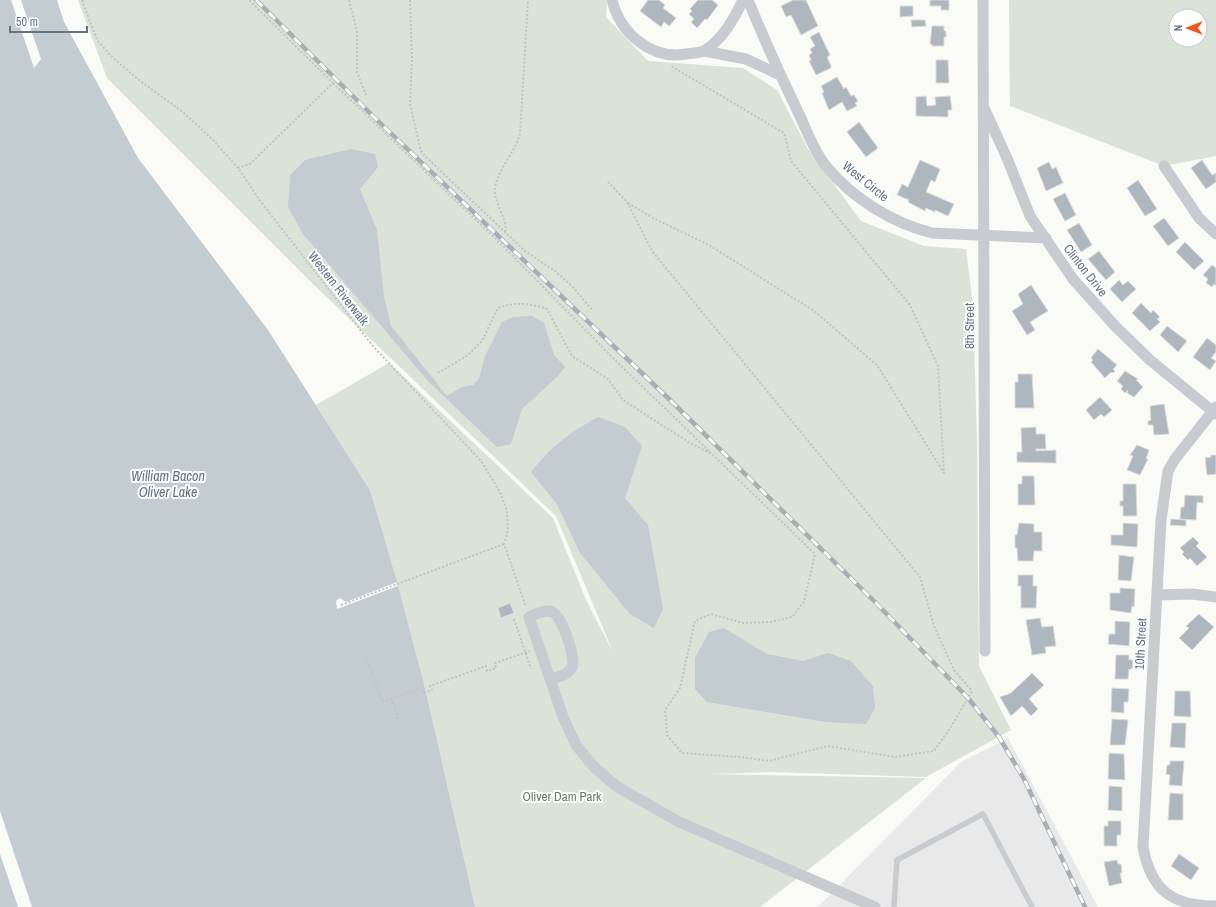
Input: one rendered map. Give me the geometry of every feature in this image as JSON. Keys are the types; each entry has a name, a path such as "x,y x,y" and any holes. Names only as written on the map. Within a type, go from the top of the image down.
{"street":[{"path":"612,0 618,19 625,29 644,45 655,50 666,54 679,55 704,51 746,59 780,75"},
{"path":"704,51 725,32 743,0"},
{"name":"West Circle","path":"748,0 780,75 819,157 845,186 879,210 907,225 932,233 1046,238"},
{"name":"8th Street","path":"982,0 982,236 986,651"},
{"name":"Clinton Drive","path":"983,106 1007,158 1030,216 1073,279 1115,326 1150,360 1170,378 1189,390 1215,411"},
{"path":"1164,166 1199,218 1216,234"},
{"name":"10th Street","path":"1215,411 1175,460 1168,471 1161,520 1143,847 1150,872 1165,893 1176,900 1189,905 1216,906"},
{"path":"1157,595 1192,594 1216,597"},
{"path":"551,679 565,675 571,668 574,661 573,653 559,617 554,612 547,611 529,616 563,717 576,744 594,767 616,786 679,822 874,907"}],"lane":[{"path":"894,907 897,860 983,814 1032,907"}],"path":[{"name":"Western Riverwalk","path":"82,0 97,40 111,56 135,77 184,112 213,140 238,168 261,202 372,345 481,461 500,492 507,511 508,530 504,544 529,616"},
{"path":"249,0 333,83 498,241 615,360 815,554 804,602 792,617 771,622 743,623 711,614 696,621 680,688 665,710 667,735 682,753 741,756 770,761 828,746 895,756 934,751 951,727 972,691 954,670 934,626 920,577 652,251 627,202"},
{"path":"349,0 357,31 357,72 366,95"},
{"path":"410,0 412,58 410,104 422,151 425,156 525,251 555,271 572,286 593,311"},
{"path":"505,232 506,227 496,200 495,189 497,180 518,143 520,134 528,0"},
{"path":"607,181 627,202 656,219 709,245 814,311 877,365 944,473 938,366 910,305 792,161 784,133 666,63 655,50"},
{"path":"238,168 250,164 333,83"},
{"path":"438,374 468,355 482,341 498,308 510,304 541,307 547,309 551,313 572,356 608,379 622,400 690,444 712,454"},
{"path":"341,605 504,544"},
{"path":"514,619 531,670"},
{"path":"365,653 382,702 422,688 423,693 432,690 430,686 486,666 487,671 496,668 495,663 540,647"},
{"path":"391,698 399,722"}],"shaded area":[{"path":"1008,738 1098,907 816,907 820,905 961,762"}],"green space":[{"name":"Oliver Dam Park","path":"78,0 607,0 606,17 648,61 743,68 777,90 808,149 861,221 924,246 966,249 973,305 977,442 979,666 1011,730 926,777 771,772 711,774 926,778 760,907 475,907 426,692 370,490 316,405 389,363 553,518 586,600 613,652 556,516 314,285 107,78"},
{"path":"1009,0 1216,0 1216,156 1164,166 1010,106"}],"water":[{"name":"William Bacon Oliver Lake","path":"0,0 11,0 34,68 41,59 21,0 57,0 64,22 138,158 268,330 370,490 397,582 346,602 340,598 336,601 337,609 398,586 426,692 475,907 32,907 0,811"},
{"path":"351,149 375,154 378,167 360,189 377,230 384,297 391,326 447,396 462,387 473,385 479,379 485,356 502,322 513,317 532,316 544,323 554,355 565,367 558,376 522,409 511,444 497,447 428,381 303,234 288,207 290,175 305,160"},
{"path":"598,417 625,427 642,446 625,498 648,525 663,609 654,628 630,614 580,553 557,504 531,472 554,447 578,429"},
{"path":"724,628 767,654 803,661 828,653 851,661 873,686 875,708 866,724 826,722 707,702 695,689 695,658 709,632"},
{"path":"0,854 18,907 0,907"}],"building":[{"path":"648,0 659,0 665,5 663,8 676,18 669,26 664,22 661,27 640,11"},
{"path":"698,0 712,0 718,5 707,20 705,19 697,28 691,22 694,19 689,14 692,11 690,9"},
{"path":"793,0 806,0 818,26 801,35 791,15 786,17 781,6"},
{"path":"930,0 949,0 949,10 941,10 941,6 930,6"},
{"path":"900,6 913,6 913,16 900,17"},
{"path":"911,20 925,20 926,26 912,27"},
{"path":"932,26 944,26 946,37 944,37 944,46 932,46 932,44 930,44"},
{"path":"819,32 830,55 827,57 831,68 816,75 809,61 811,60 809,55 812,53 810,49 815,46 810,37"},
{"path":"936,60 948,60 949,83 936,83"},
{"path":"837,77 844,89 846,87 851,96 854,95 858,101 855,103 857,106 847,111 842,102 829,110 822,93 824,92 821,86"},
{"path":"926,96 927,106 936,105 935,97 950,96 952,110 948,110 948,117 916,116 916,97"},
{"path":"859,122 878,148 866,157 847,132"},
{"path":"920,160 940,169 935,182 931,180 926,192 954,204 948,216 926,208 925,211 908,202 909,200 897,195 902,184 908,187"},
{"path":"1202,160 1212,175 1216,173 1216,182 1206,189 1191,168"},
{"path":"1049,162 1052,169 1056,167 1063,183 1046,191 1037,168"},
{"path":"1138,180 1157,209 1145,216 1127,188"},
{"path":"1065,193 1076,215 1065,221 1053,199"},
{"path":"1164,218 1179,238 1168,246 1153,226"},
{"path":"1079,223 1092,245 1081,252 1067,230"},
{"path":"1185,242 1204,261 1194,270 1176,252"},
{"path":"1099,251 1115,272 1106,280 1088,259"},
{"path":"1212,265 1216,268 1216,286 1214,284 1212,287 1206,283 1208,279 1203,275"},
{"path":"1119,280 1123,285 1128,281 1136,289 1122,302 1110,289"},
{"path":"1031,285 1048,311 1030,322 1035,330 1027,335 1012,311 1023,304 1018,294"},
{"path":"1141,303 1151,313 1153,310 1160,317 1157,319 1160,322 1150,331 1132,313"},
{"path":"1167,326 1187,341 1178,352 1160,335"},
{"path":"1207,338 1216,345 1216,352 1211,358 1216,361 1210,370 1193,357"},
{"path":"1098,349 1117,365 1113,369 1115,371 1113,373 1111,372 1105,378 1091,362 1093,360 1091,358"},
{"path":"1125,371 1138,379 1136,380 1143,387 1134,397 1127,393 1128,390 1125,393 1121,389 1123,386 1117,381"},
{"path":"1018,374 1032,374 1034,408 1015,408 1015,382 1018,382"},
{"path":"1100,397 1112,410 1104,417 1101,414 1094,420 1086,410"},
{"path":"1164,404 1169,434 1154,435 1153,425 1148,425 1148,421 1151,420 1150,406"},
{"path":"1036,427 1036,434 1045,434 1046,449 1036,449 1036,451 1056,450 1056,463 1017,462 1017,452 1022,452 1021,428"},
{"path":"1137,445 1149,450 1146,459 1148,459 1140,475 1127,470 1133,456 1130,455"},
{"path":"1211,455 1216,455 1216,474 1207,475 1205,458 1211,457"},
{"path":"1022,476 1034,476 1035,505 1018,505 1018,484 1022,484"},
{"path":"1123,484 1136,484 1137,516 1123,516 1123,506 1120,506 1120,501 1123,501"},
{"path":"1185,495 1203,496 1203,503 1197,502 1196,520 1180,519 1181,507 1184,507"},
{"path":"1171,519 1186,520 1186,526 1170,525"},
{"path":"1019,523 1034,524 1034,532 1042,532 1042,551 1034,551 1033,561 1018,561 1017,548 1015,548 1015,535 1017,535"},
{"path":"1123,523 1138,524 1137,547 1111,545 1111,535 1123,535"},
{"path":"1193,537 1199,543 1196,546 1207,557 1197,566 1190,558 1188,560 1182,554 1184,552 1180,548"},
{"path":"1119,555 1134,557 1131,581 1118,580"},
{"path":"1018,575 1033,575 1033,586 1037,586 1036,608 1021,608 1021,586 1018,586"},
{"path":"1120,588 1135,589 1134,607 1132,606 1131,613 1110,610 1110,593 1120,593"},
{"path":"510,603 514,613 501,618 498,608"},
{"path":"1199,614 1214,627 1192,650 1179,638 1189,628 1186,626"},
{"path":"1040,618 1042,627 1053,626 1056,646 1045,647 1046,653 1032,655 1026,620"},
{"path":"1115,621 1130,622 1129,646 1108,644 1109,634 1115,634"},
{"path":"1116,655 1129,655 1129,660 1133,660 1132,669 1129,669 1128,679 1115,679"},
{"path":"1032,673 1044,685 1029,699 1038,709 1031,716 1022,706 1011,716 1000,697 1011,693"},
{"path":"1112,688 1129,689 1128,702 1124,702 1124,713 1111,712"},
{"path":"1175,691 1190,691 1191,717 1174,716"},
{"path":"1112,719 1128,720 1125,745 1110,745"},
{"path":"1172,723 1186,723 1185,748 1170,747"},
{"path":"1109,753 1124,754 1125,780 1108,779"},
{"path":"1170,761 1184,761 1182,786 1169,785 1170,775 1166,774 1167,765 1170,765"},
{"path":"1109,786 1122,787 1122,811 1108,810"},
{"path":"1170,793 1183,794 1183,820 1168,820"},
{"path":"1108,821 1121,821 1121,835 1117,835 1117,846 1104,846 1104,826 1108,826"},
{"path":"1179,854 1199,868 1191,880 1171,866"},
{"path":"1117,860 1118,864 1121,864 1122,873 1120,873 1122,883 1109,886 1104,862"}],"railway":[{"path":"256,0 376,119 669,399 876,603 968,698 999,737 1024,779 1085,907"}]}
